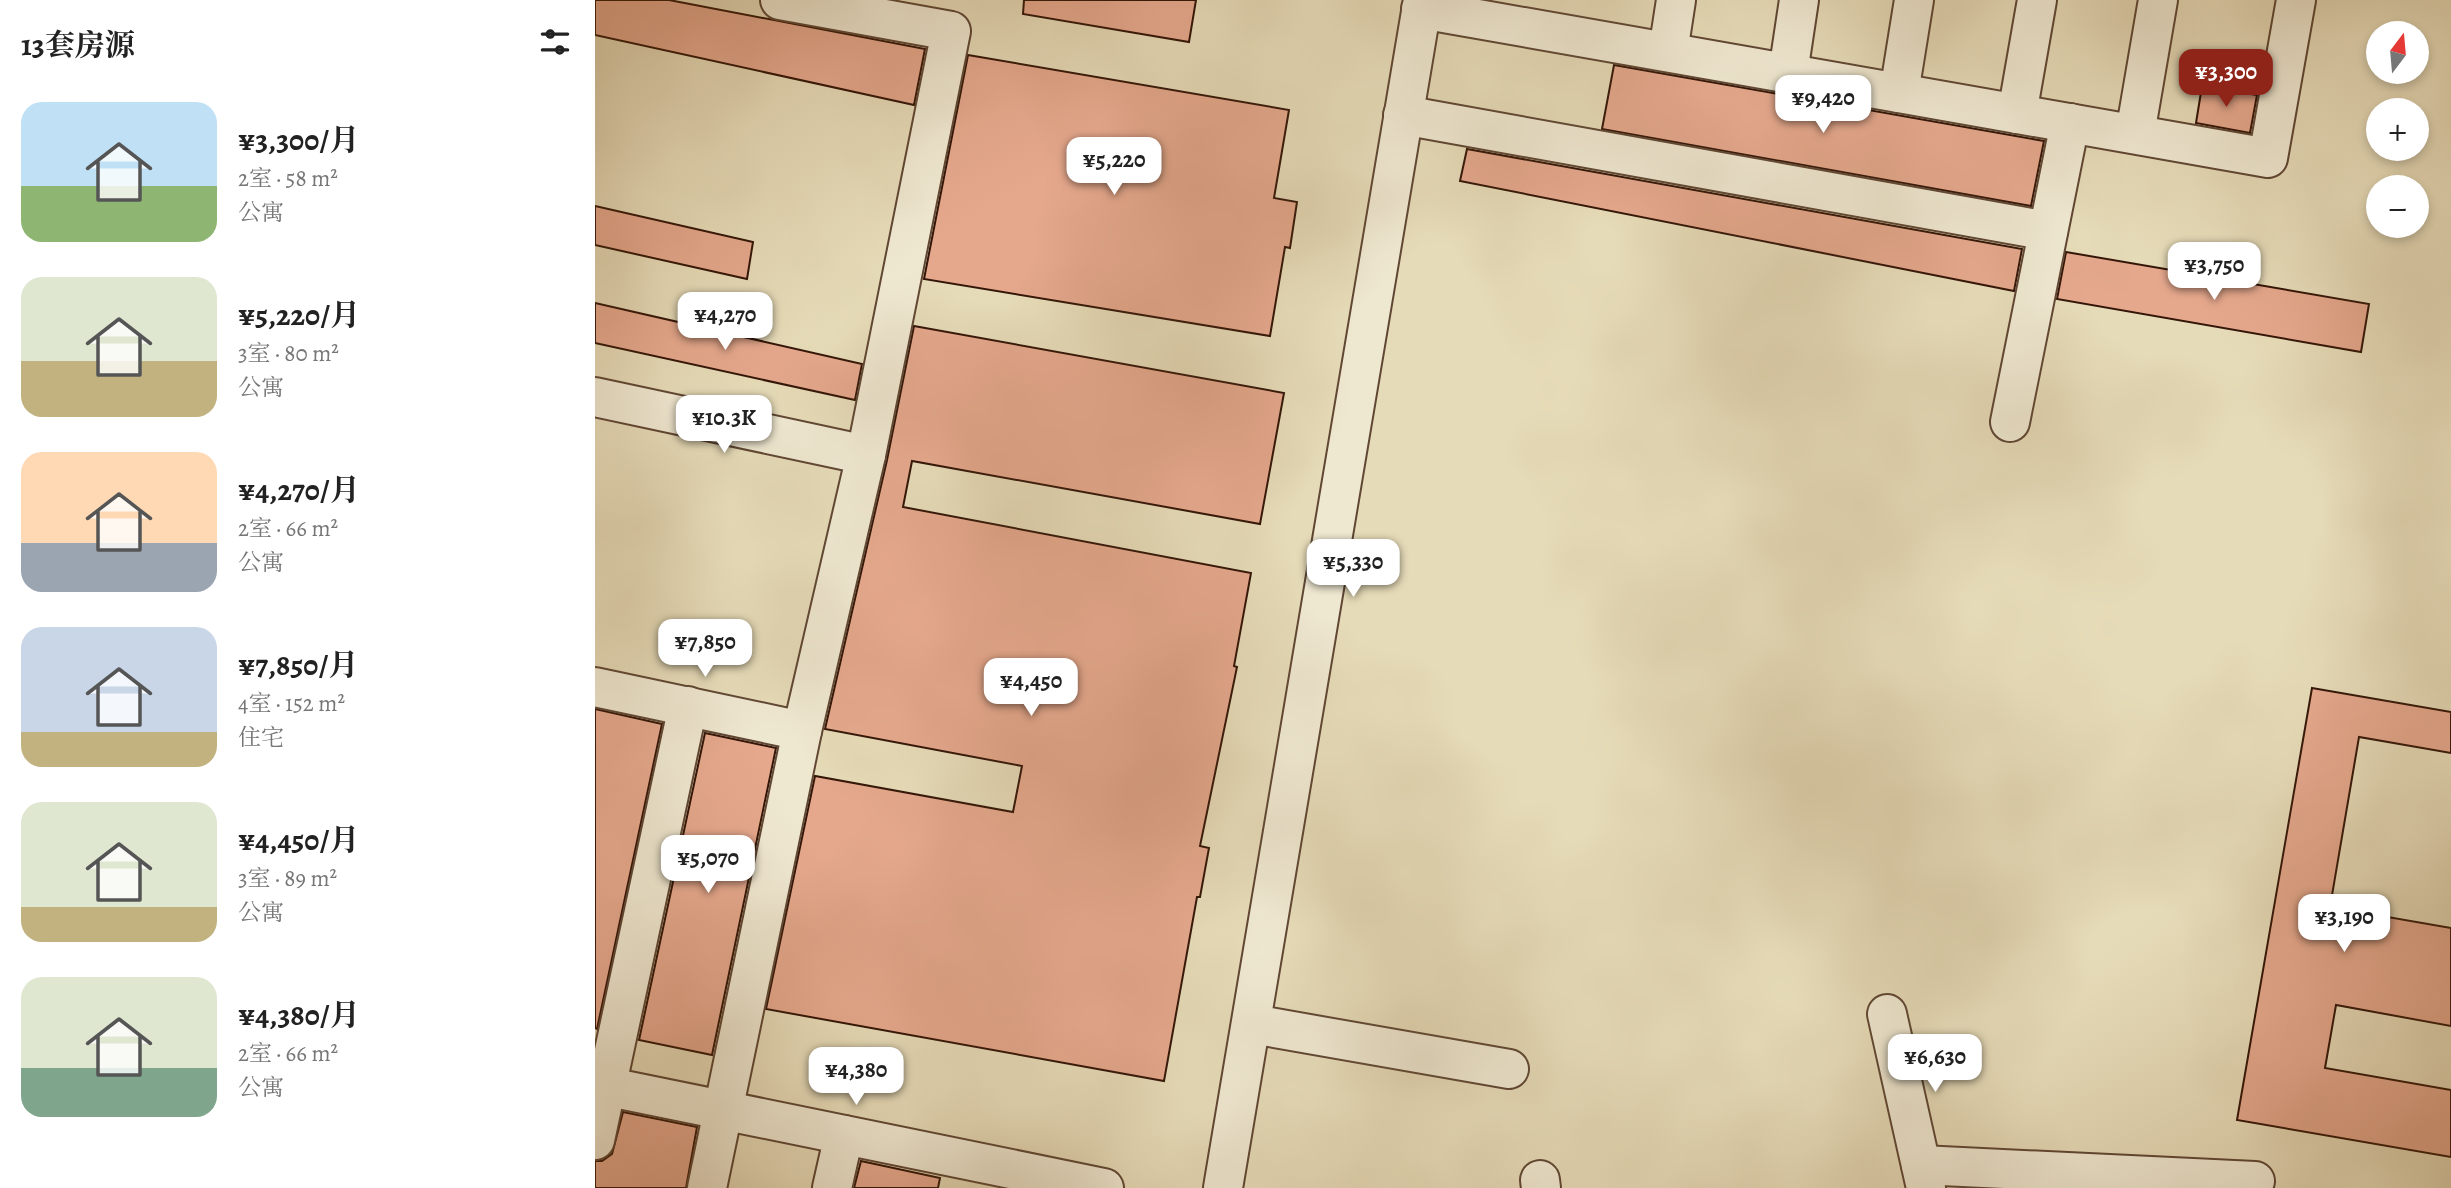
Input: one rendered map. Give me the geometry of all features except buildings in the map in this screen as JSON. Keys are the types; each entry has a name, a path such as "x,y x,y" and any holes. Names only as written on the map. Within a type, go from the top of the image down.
{"street":[{"path":"707,1188 802,731 866,455 951,31 780,0"},
{"path":"1668,52 1676,0"},
{"path":"1788,73 1799,0"},
{"path":"1899,93 1914,0"},
{"path":"2017,114 2037,0"},
{"path":"2135,134 2158,0"},
{"path":"1223,1188 1422,5 1550,15 1668,52 2268,158 2296,0"},
{"path":"1403,115 2048,231"},
{"path":"2010,422 2070,123"},
{"path":"595,397 866,455"},
{"path":"595,687 802,731"},
{"path":"595,1140 601,1085 688,706"},
{"path":"1887,1014 1923,1176 2255,1181"},
{"path":"1252,1024 1509,1069"},
{"path":"601,1085 1104,1188"},
{"path":"832,1188 844,1135"}]}
